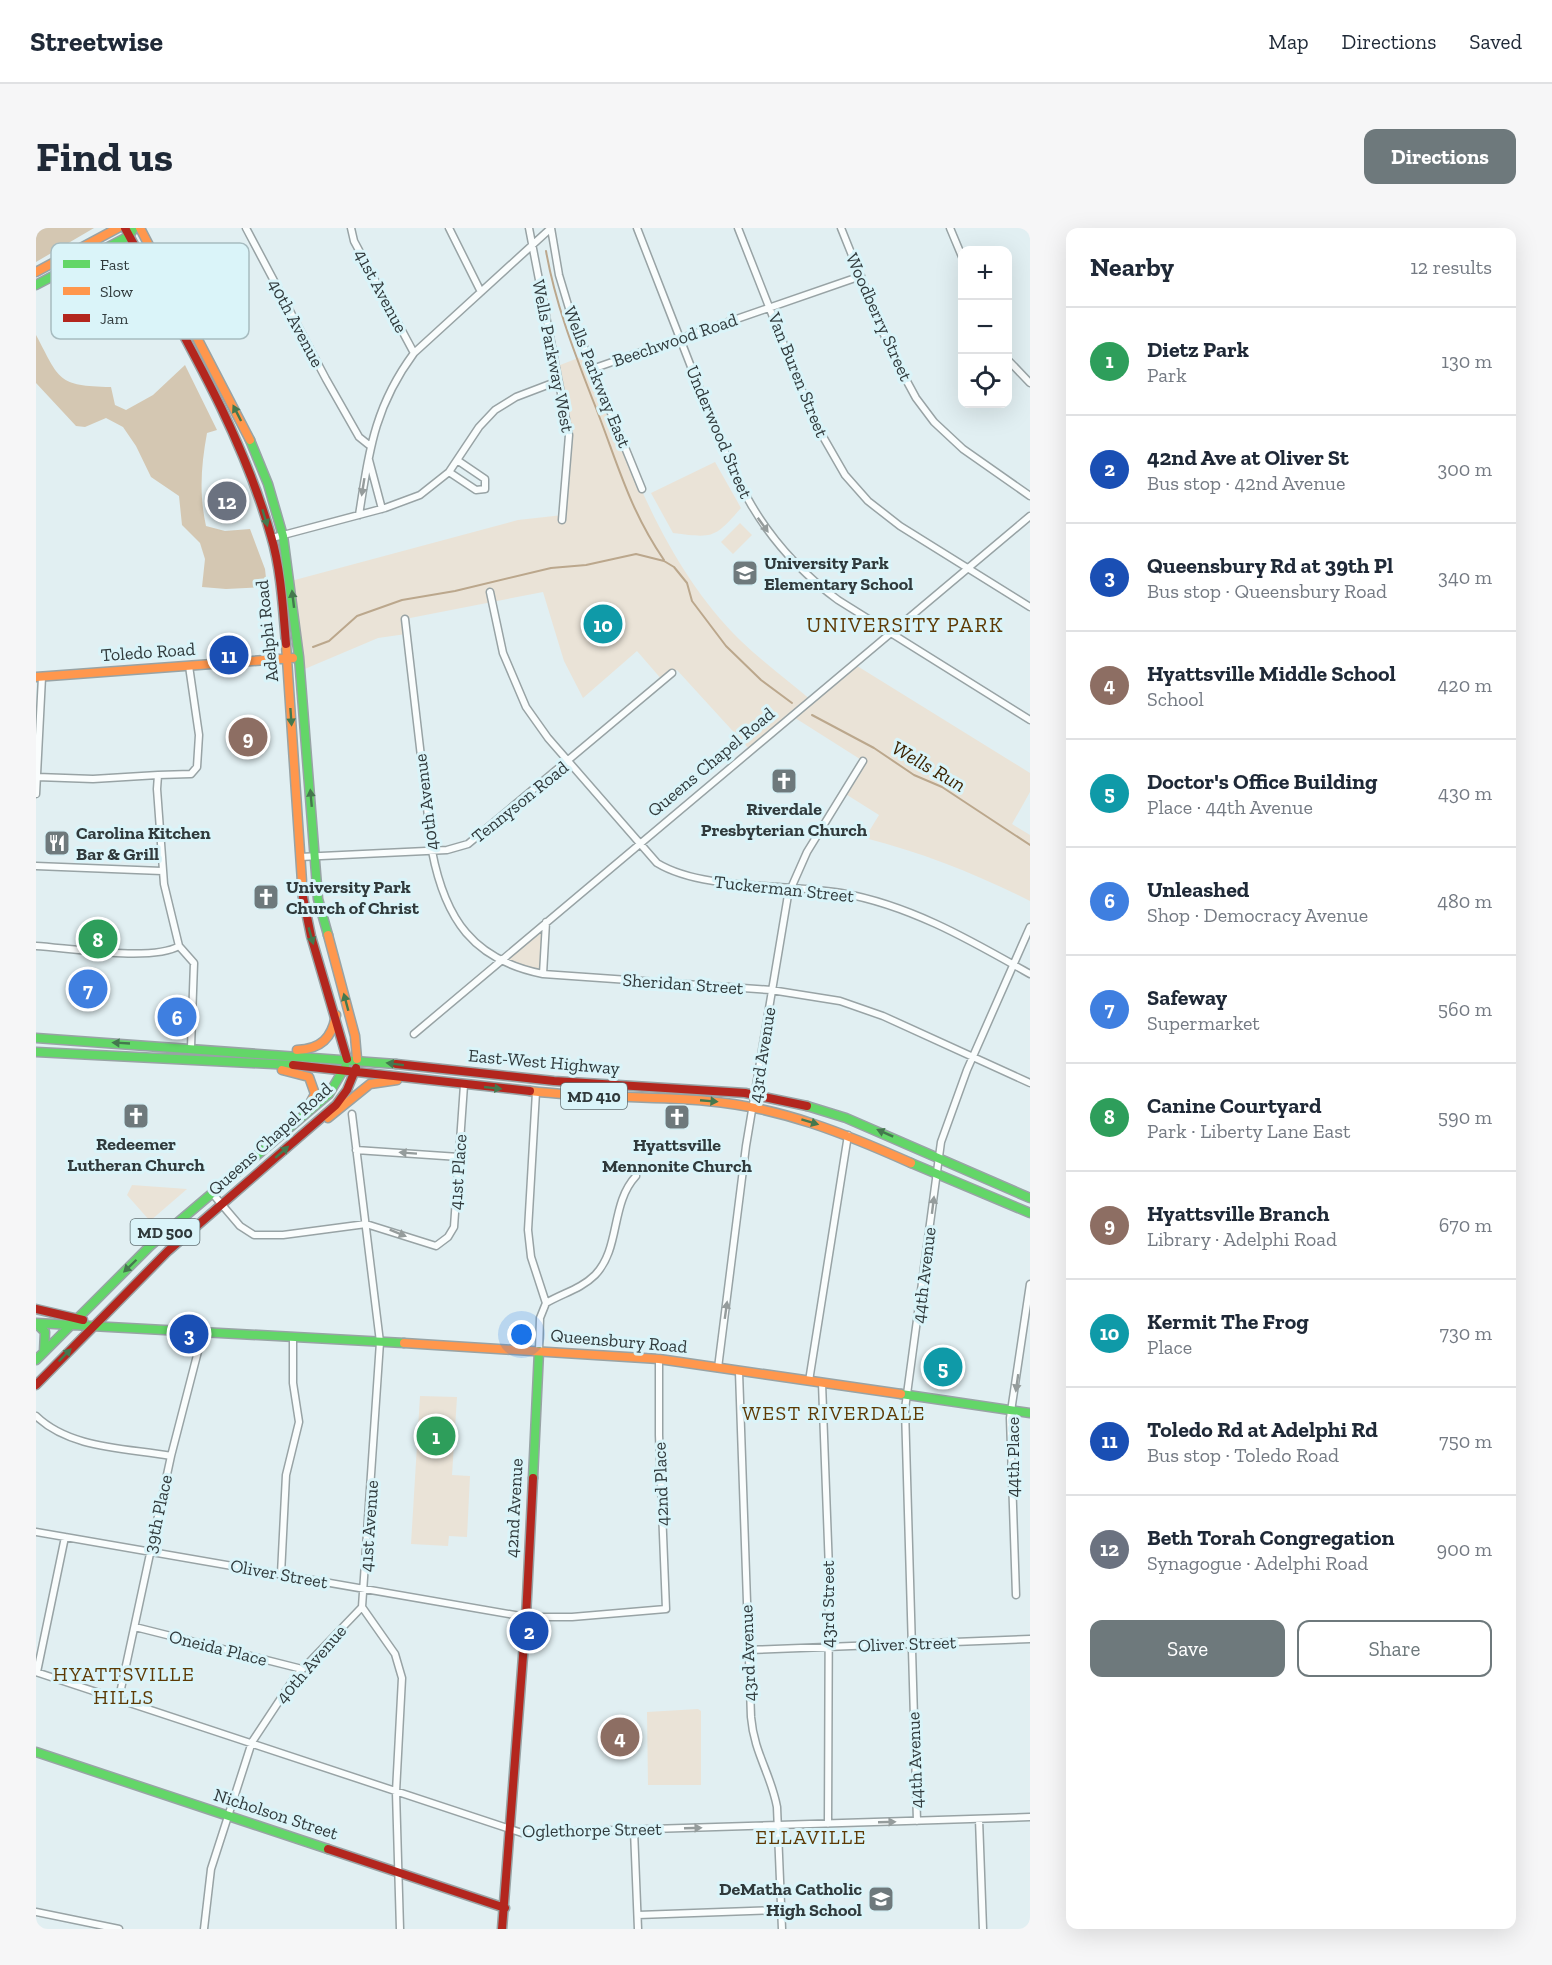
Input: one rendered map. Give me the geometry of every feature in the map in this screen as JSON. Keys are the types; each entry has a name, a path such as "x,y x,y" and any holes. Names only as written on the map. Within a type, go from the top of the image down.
{"main road":[{"path":"95,241 105,228"},
{"path":"91,243 118,228"},
{"path":"108,243 134,228"},
{"name":"Adelphi Road","path":"140,228 148,243"},
{"path":"36,272 51,264"},
{"path":"36,285 51,276"},
{"name":"Adelphi Road","path":"184,339 229,422 272,538 281,593 300,857 308,925 347,1059"},
{"name":"Adelphi Road","path":"198,339 249,437 268,484 283,536 299,657 321,915 352,1025 357,1059"},
{"name":"Toledo Road","path":"39,677 299,657"},
{"path":"230,1050 317,1048 330,1038 336,1015"},
{"name":"East-West Highway","path":"36,1038 357,1059 554,1081 705,1088 756,1095 813,1107 846,1118 1030,1198"},
{"path":"114,1056 159,1051 183,1052 191,1047"},
{"name":"East-West Highway","path":"36,1052 344,1070 536,1092 708,1101 753,1108 848,1135 936,1175 1030,1213"},
{"name":"Queens Chapel Road","path":"36,1360 150,1246 329,1094 344,1070 347,1059"},
{"name":"Queens Chapel Road","path":"36,1385 168,1251 343,1097 355,1071 357,1059"},
{"path":"212,1062 234,1067 290,1071 303,1074 312,1082 315,1094 309,1106 269,1145"},
{"path":"308,1130 345,1107 362,1090 378,1081 435,1081"},
{"name":"Queensbury Road","path":"36,1309 77,1318 94,1325"},
{"path":"36,1323 45,1332 44,1352"},
{"name":"Queensbury Road","path":"36,1323 659,1359 1030,1413"},
{"name":"42nd Avenue","path":"502,1929 512,1830 539,1352"},
{"name":"Nicholson Street","path":"36,1752 505,1908"}],"street":[{"name":"40th Avenue","path":"246,228 326,379 360,437 369,445"},
{"name":"41st Avenue","path":"351,228 354,241 414,353"},
{"path":"449,228 481,292"},
{"name":"Wells Parkway West","path":"529,228 569,435 562,520"},
{"path":"359,515 369,460 369,445 392,385 414,353 551,228"},
{"name":"Wells Parkway East","path":"551,228 559,275 592,369 642,489"},
{"name":"Underwood Street","path":"636,228 732,470 758,519 775,542 813,581 1030,720"},
{"name":"Van Buren Street","path":"738,228 814,421 845,475 861,494 887,516 1030,608"},
{"name":"Woodberry Street","path":"841,228 891,352 926,413 963,449 1030,496"},
{"path":"950,228 958,247"},
{"name":"Beechwood Road","path":"592,369 861,276"},
{"path":"1012,364 1030,383"},
{"path":"272,538 382,509 420,495 448,472 495,410 516,397 558,381"},
{"path":"369,460 382,509"},
{"path":"448,472 476,490 485,489 485,479 457,460"},
{"name":"Queens Chapel Road","path":"414,1034 1030,516"},
{"path":"490,592 503,654 511,677 535,721 639,845"},
{"name":"40th Avenue","path":"405,619 432,851 440,890 451,912 474,941 500,961"},
{"path":"37,777 93,779 191,774 197,767 199,735 189,666"},
{"name":"Tennyson Road","path":"300,857 454,849 475,840 672,673"},
{"path":"36,794 39,677"},
{"name":"43rd Avenue","path":"718,1368 753,1108 790,886 807,852 863,761"},
{"path":"158,775 162,871 179,946 194,963 191,1047"},
{"name":"Tuckerman Street","path":"639,845 657,863 682,876 790,886 858,896 904,910 950,929 1030,974"},
{"path":"36,866 162,871"},
{"path":"543,974 546,922"},
{"name":"44th Avenue","path":"917,1821 905,1425 907,1396 943,1132 1030,927"},
{"path":"36,946 148,954 171,951 179,946"},
{"name":"Sheridan Street","path":"500,961 543,974 771,990 825,998 855,1005 1030,1083"},
{"name":"41st Place","path":"366,1224 430,1246 441,1243 454,1227 464,1085"},
{"name":"42nd Avenue","path":"536,1092 528,1240 546,1303 540,1318 539,1352"},
{"name":"41st Avenue","path":"352,1114 380,1342 362,1607"},
{"path":"809,1381 848,1135"},
{"path":"357,1150 459,1157"},
{"path":"546,1303 580,1287 600,1270 610,1247 622,1197 636,1176"},
{"path":"212,1194 245,1230 261,1236 366,1224"},
{"name":"44th Place","path":"1016,1595 1010,1418 1030,1284"},
{"name":"39th Place","path":"119,1698 171,1456 203,1332"},
{"path":"281,1574 286,1475 300,1422 293,1383 293,1338"},
{"name":"42nd Place","path":"659,1359 659,1447 666,1609"},
{"name":"43rd Avenue","path":"739,1372 748,1650 754,1742 773,1790 779,1826 782,1929"},
{"name":"43rd Street","path":"822,1383 829,1570 828,1824"},
{"path":"36,1416 52,1430 70,1439 171,1456"},
{"name":"Oliver Street","path":"36,1532 525,1617 572,1617 666,1609"},
{"path":"36,1672 65,1536"},
{"path":"362,1607 395,1654 401,1672 396,1792 400,1929"},
{"name":"40th Avenue","path":"204,1929 211,1869 252,1742 280,1697 302,1669 362,1607"},
{"name":"Oneida Place","path":"135,1627 302,1669"},
{"name":"Oliver Street","path":"748,1650 1030,1639"},
{"name":"Oglethorpe Street","path":"36,1672 525,1834 1030,1817"},
{"path":"979,1819 983,1929"},
{"path":"634,1830 638,1929"},
{"path":"638,1915 781,1910"},
{"path":"36,1912 119,1929"}],"shaded area":[{"path":"36,228 94,228 68,243 51,243 51,253 36,262"},
{"path":"36,335 50,362 62,378 80,385 111,387 115,405 126,410 153,395 185,365 217,430 207,433 203,457 202,491 206,526 225,531 250,529 265,569 267,587 226,589 202,587 205,559 200,543 182,525 179,496 151,477 136,446 123,427 106,418 85,427 76,426 36,383"},
{"path":"586,355 632,469 668,543 689,578 713,611 741,641 811,700 854,664 1030,773 1030,792 1012,824 1030,835 1030,901 949,865 865,838 879,815 844,793 863,761 792,716 751,751 677,670 663,681 637,651 583,698 564,661 543,592 405,619 406,634 378,638 300,671 291,581 518,520 563,515 569,435 555,367"},
{"path":"715,462 741,508 725,526 712,534 697,536 673,533 651,493"},
{"path":"740,523 752,535 733,554 721,542"},
{"path":"546,922 543,974 500,961"},
{"path":"132,1185 187,1189 150,1221 127,1195"},
{"path":"420,1396 457,1397 452,1475 470,1476 467,1537 449,1536 448,1546 411,1544"},
{"path":"698,1709 701,1711 701,1785 648,1785 647,1712"}],"waterway":[{"path":"546,251 565,325 623,481 651,540 664,560"},
{"path":"313,647 329,641 357,616 402,600 455,591 551,568 586,565 636,554 664,561 674,567 687,583 692,601 726,646 761,680 792,703"},
{"name":"Wells Run","path":"812,715 874,748 914,775 942,787 1030,845"}],"traffic: fast":[{"path":"116,243 129,236 134,228"},
{"path":"36,285 51,277"},
{"path":"250,440 268,484 283,536 299,657 318,899 328,935"},
{"path":"36,1038 396,1064"},
{"path":"36,1052 293,1065"},
{"path":"36,1360 150,1246 329,1094 345,1067"},
{"path":"807,1106 846,1118 1030,1198"},
{"path":"911,1163 1030,1213"},
{"path":"36,1323 404,1343"},
{"path":"36,1323 45,1332 44,1352"},
{"path":"533,1478 539,1351"},
{"path":"901,1394 1030,1413"},
{"path":"36,1752 328,1849"}],"traffic: slow":[{"path":"90,243 118,228"},
{"path":"140,228 148,243"},
{"path":"36,272 51,264"},
{"path":"198,339 250,440"},
{"path":"286,644 303,897"},
{"path":"36,677 293,658"},
{"path":"328,935 355,1036 357,1059"},
{"path":"297,1050 313,1047 324,1041 332,1030 336,1015"},
{"path":"282,1070 309,1077 315,1094 308,1107"},
{"path":"328,1118 370,1084 397,1080"},
{"path":"530,1091 707,1101 761,1109 812,1123 911,1163"},
{"path":"404,1343 659,1359 901,1394"}],"traffic: jam":[{"path":"125,228 133,243"},
{"path":"185,339 225,416 258,495 277,562 286,644"},
{"path":"303,897 311,936 347,1059"},
{"path":"396,1064 554,1081 745,1093 807,1106"},
{"path":"293,1065 530,1091"},
{"path":"36,1385 168,1251 336,1105 347,1090 356,1068"},
{"path":"36,1309 83,1320"},
{"path":"502,1929 526,1617 533,1478"},
{"path":"328,1849 505,1908"}],"place":[{"name":"Beth Torah Congregation","path":"227,501"},
{"name":"University Park Elementary School","path":"745,573"},
{"name":"Kermit The Frog","path":"603,624"},
{"name":"Toledo Rd at Adelphi Rd","path":"229,655"},
{"name":"Hyattsville Branch","path":"248,737"},
{"name":"Riverdale Presbyterian Church","path":"784,781"},
{"name":"Carolina Kitchen Bar & Grill","path":"57,843"},
{"name":"University Park Church of Christ","path":"266,897"},
{"name":"Canine Courtyard","path":"98,939"},
{"name":"Safeway","path":"88,989"},
{"name":"Unleashed","path":"177,1017"},
{"name":"Redeemer Lutheran Church","path":"136,1116"},
{"name":"Hyattsville Mennonite Church","path":"677,1117"},
{"name":"Queensbury Rd at 39th Pl","path":"189,1334"},
{"name":"Doctor's Office Building","path":"943,1367"},
{"name":"Dietz Park","path":"436,1436"},
{"name":"42nd Ave at Oliver St","path":"529,1631"},
{"name":"Hyattsville Middle School","path":"620,1737"},
{"name":"DeMatha Catholic High School","path":"881,1899"}],"district":[{"name":"UNIVERSITY PARK","path":"905,624"},
{"name":"WEST RIVERDALE","path":"834,1413"},
{"name":"HYATTSVILLE HILLS","path":"124,1686"},
{"name":"ELLAVILLE","path":"811,1837"}]}
